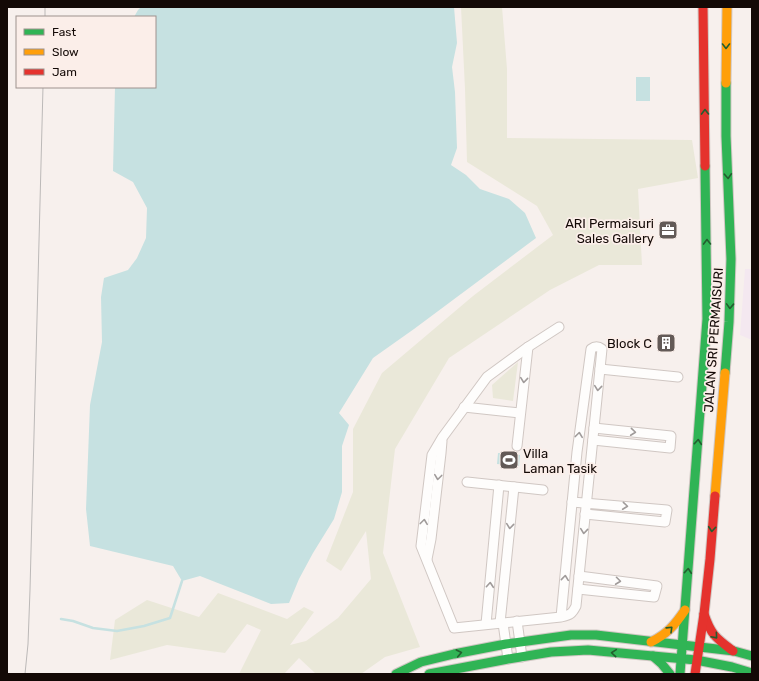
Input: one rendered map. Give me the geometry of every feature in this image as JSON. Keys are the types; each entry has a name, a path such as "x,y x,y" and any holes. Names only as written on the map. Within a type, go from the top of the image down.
{"street":[{"name":"JALAN SRI PERMAISURI","path":"680,674 708,319 711,149 703,7"},
{"name":"JALAN SRI PERMAISURI","path":"695,674 704,614 729,322 731,259 726,136 726,7"},
{"path":"711,149 720,148 726,136"},
{"path":"559,327 528,347 487,377 442,438 431,539 427,560 454,628 561,617 574,612 576,606 587,503 602,349 600,347 593,347 591,349 577,452 561,617"},
{"path":"517,446 528,347"},
{"path":"600,369 678,377"},
{"path":"464,407 520,413"},
{"path":"593,440 670,448 671,436 594,428"},
{"path":"467,482 543,490"},
{"path":"486,624 499,485"},
{"path":"508,659 502,623 514,487"},
{"path":"572,502 666,510 665,522 585,514"},
{"path":"578,589 654,597 657,586 579,576"},
{"path":"651,642 662,636 673,627 685,610"},
{"path":"704,614 708,626 716,638 734,652"},
{"path":"517,621 522,657"},
{"path":"396,674 421,662 454,654 506,644 571,635 596,635 698,647 752,656"},
{"path":"430,674 551,652 588,650 696,660 732,667 752,673"},
{"path":"653,656 670,674"},
{"path":"715,674 721,670 732,667"}],"shaded area":[{"path":"461,7 502,7 507,69 507,138 692,140 698,178 638,189 642,265 599,265 550,290 449,358 395,449 383,553 420,647 385,657 361,674 316,674 299,658 284,674 239,674 261,630 247,624 225,653 167,645 110,660 115,620 147,600 199,617 218,593 287,619 304,607 314,612 290,645 306,641 338,618 371,579 366,531 341,571 326,561 353,492 353,429 382,373 473,296 553,235 537,206 467,162"},
{"path":"745,269 752,269 752,340 740,335"},
{"path":"518,362 513,401 493,398 492,385"}],"water":[{"path":"141,7 454,7 457,43 452,67 455,92 457,148 451,165 466,175 480,189 509,199 525,213 536,238 373,358 339,413 349,425 342,446 342,492 334,519 299,579 289,603 271,604 200,576 182,581 173,566 90,546 86,509 90,405 102,342 101,297 104,278 128,270 137,258 146,238 147,208 133,182 113,171 115,88 156,88 156,16 135,16"},
{"path":"636,77 650,77 650,101 636,101"},
{"name":"Villa Laman Tasik","path":"498,453 520,455 519,466 497,464"}],"waterway":[{"path":"61,619 73,621 93,628 117,631 144,626 170,618 182,581"}],"tram line":[{"path":"45,7 45,16"},
{"path":"25,674 28,644 30,590 43,88"}],"traffic: fast":[{"path":"725,373 729,322 731,259 726,136 726,83"},
{"path":"680,674 707,319 705,166"},
{"path":"396,674 421,662 454,654 506,644 571,635 596,635 734,651 752,656"},
{"path":"429,674 551,652 588,650 696,660 732,667 752,673"},
{"path":"653,656 670,674"}],"traffic: slow":[{"path":"726,83 727,7"},
{"path":"715,496 725,373"},
{"path":"651,642 662,636 670,629 685,610"}],"traffic: jam":[{"path":"703,7 705,166"},
{"path":"695,674 704,614 715,496"},
{"path":"704,614 709,627 715,636 733,651"}],"place":[{"name":"ARI Permaisuri Sales Gallery","path":"668,230"},
{"name":"Block C","path":"666,343"},
{"name":"Villa Laman Tasik","path":"509,460"}]}
